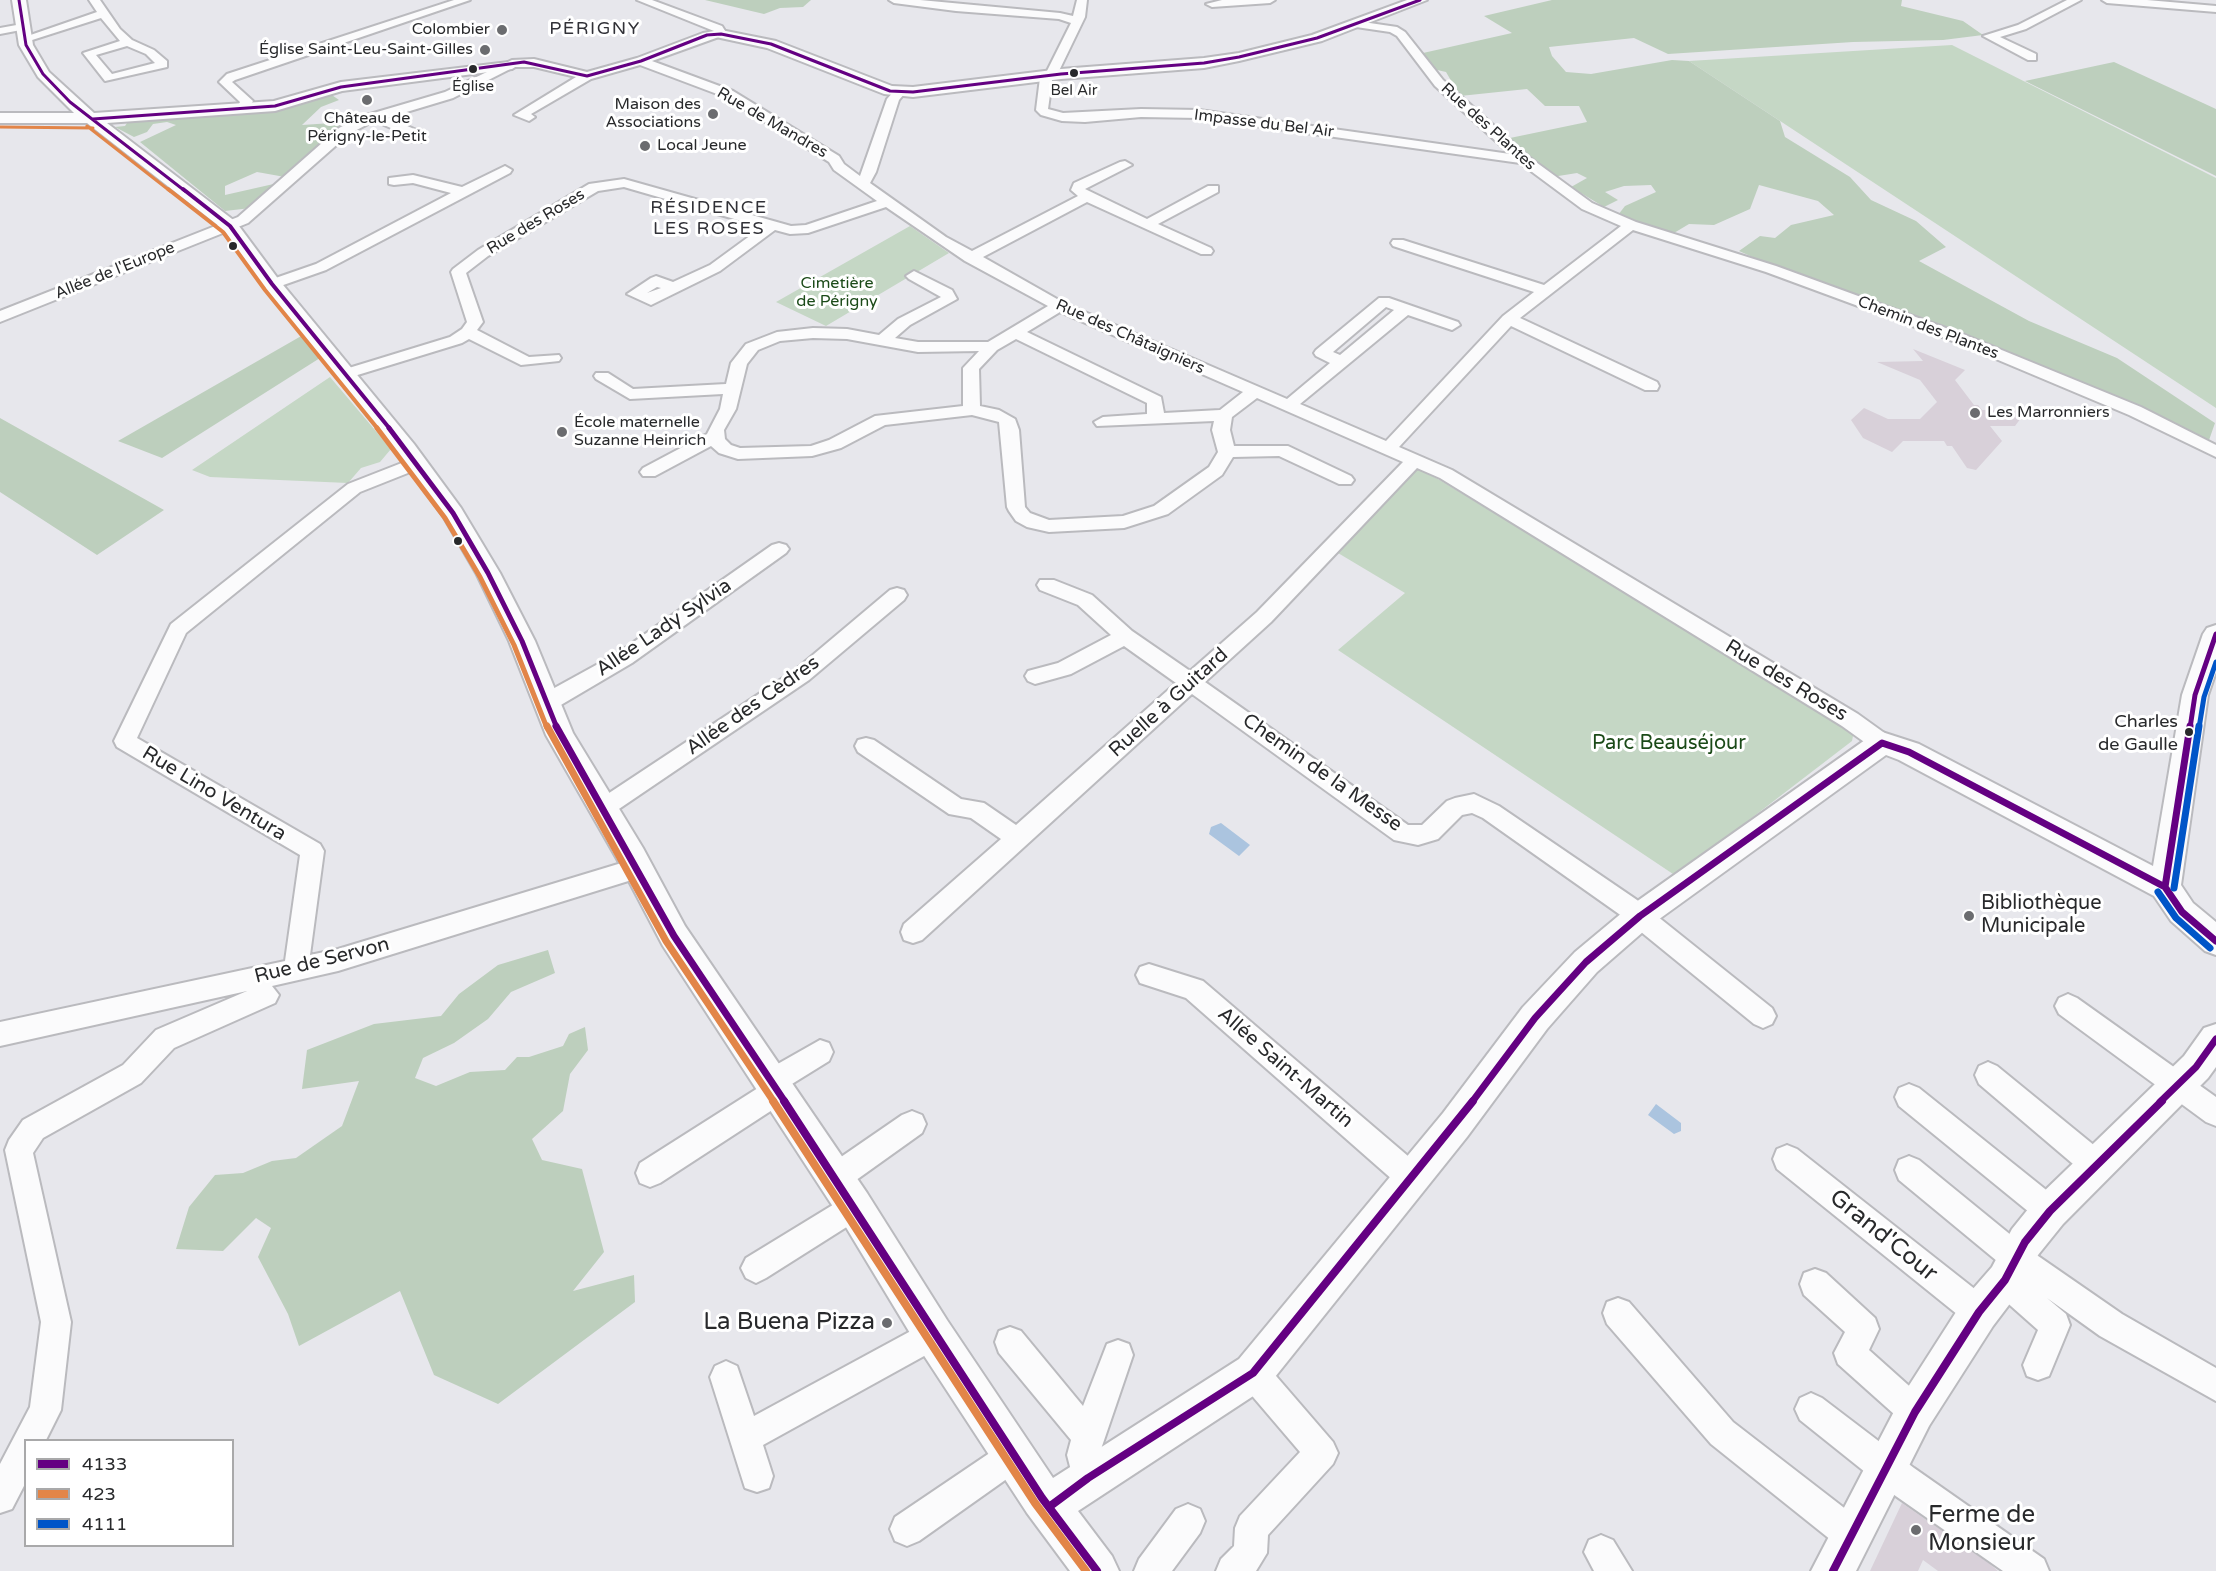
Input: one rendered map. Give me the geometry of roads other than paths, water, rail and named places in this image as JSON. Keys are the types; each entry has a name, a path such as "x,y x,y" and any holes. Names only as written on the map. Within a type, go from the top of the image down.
{"street":[{"path":"19,0 23,33 43,74 60,94 230,226 272,284 417,463 453,513 488,573 522,641 560,735 638,868 674,936 773,1088 836,1178 933,1334 1049,1507 1097,1571"},
{"path":"94,0 116,31 128,42 150,52 163,64 109,78 88,52 128,42"},
{"path":"242,109 247,101 225,82 231,77 465,0"},
{"path":"642,0 718,28 721,34"},
{"path":"894,0 956,8 1059,16 1077,21"},
{"path":"1051,75 1077,21 1082,0"},
{"path":"1212,4 1270,0"},
{"path":"529,117 520,115 586,76 641,61 707,35 721,34 771,44 899,93 1051,75 1227,59 1317,38 1420,0"},
{"path":"2032,57 1989,36 2022,27 2076,0"},
{"path":"2107,0 2216,9"},
{"path":"0,31 23,33 105,13"},
{"name":"Rue des Plantes","path":"1356,24 1393,29 1401,34 1439,83 1524,160 1587,206 1630,225"},
{"name":"Rue de Mandres","path":"641,61 729,94 809,142 862,184"},
{"path":"0,118 93,119 275,106 341,87 512,64 534,63 586,76"},
{"path":"230,226 243,220 344,131 365,120 449,95 512,64"},
{"name":"Impasse du Bel Air","path":"1051,75 1046,78 1042,110 1062,117 1199,114 1276,123 1407,145 1524,160"},
{"path":"410,77 434,99"},
{"path":"560,107 582,94 566,88"},
{"path":"862,184 869,172 893,99 899,93"},
{"path":"367,133 434,99"},
{"path":"389,122 416,135 418,139"},
{"path":"1125,165 1079,186 1078,190 1087,197 1206,251"},
{"path":"272,284 321,267 505,170"},
{"path":"394,181 412,179 465,192"},
{"name":"Rue des Roses","path":"468,332 475,322 458,272 483,253 594,187 624,183 790,230 808,229 888,202"},
{"name":"Rue des Châtaigniers","path":"862,184 970,258 1059,306 1287,407 1414,460"},
{"path":"1148,224 1213,189"},
{"path":"970,258 1087,197"},
{"path":"1388,449 1509,319 1630,225"},
{"name":"Chemin des Plantes","path":"1630,225 1771,269 1959,338 2135,411 2216,452"},
{"name":"Allée de l'Europe","path":"0,317 230,226"},
{"path":"673,287 715,268 772,226"},
{"path":"1398,243 1547,291"},
{"path":"881,342 904,322 949,299 947,293 914,276"},
{"path":"972,410 971,368 991,347 1059,306"},
{"path":"1287,407 1407,308 1452,325"},
{"path":"1509,319 1651,386"},
{"path":"345,374 456,340 468,332 527,362 553,358"},
{"path":"991,347 971,345 918,347 847,334 813,333 777,337 746,344 728,409 715,430 716,436 725,449 738,454 812,451 835,444 880,420 972,410 1006,419 1010,430 1016,507 1023,517 1034,523 1049,526 1124,522 1161,510 1216,471 1227,452 1221,430 1224,415"},
{"path":"1016,333 1155,400 1156,419"},
{"path":"602,376 630,394 733,389"},
{"path":"1103,423 1224,415 1254,392"},
{"path":"649,472 716,436"},
{"path":"1227,452 1282,450 1345,480"},
{"name":"Rue des Roses","path":"1414,460 1446,474 1810,695 1882,743 1909,752 2165,887"},
{"name":"Ruelle à Guitard","path":"913,932 1264,617 1414,460"},
{"name":"Rue Lino Ventura","path":"296,969 312,851 125,741 178,629 354,488 417,463"},
{"name":"Allée Lady Sylvia","path":"546,703 625,658 779,549"},
{"name":"Chemin de la Messe","path":"1047,585 1085,600 1125,636 1402,832 1418,836 1430,832 1455,807 1474,803 1491,812 1640,916 1763,1016"},
{"name":"Allée des Cèdres","path":"603,809 802,675 897,595"},
{"path":"2216,634 2194,695 2167,858 2165,887 2182,912 2216,941"},
{"path":"1035,676 1064,669 1125,636"},
{"path":"1049,1507 1088,1478 1253,1373 1455,1125 1535,1018 1586,962 1640,916 1882,743"},
{"path":"866,746 957,808 976,809 1018,839"},
{"name":"Rue de Servon","path":"0,1034 338,960 638,868"},
{"name":"Allée Saint-Martin","path":"1149,975 1194,989 1412,1178"},
{"path":"30,1439 45,1410 56,1322 19,1150 33,1129 132,1074 165,1039 266,995"},
{"path":"2068,1006 2216,1113"},
{"path":"1618,1313 1722,1433 1843,1554 1915,1412 1979,1312 2012,1270 2025,1242 2050,1211 2196,1067 2216,1039"},
{"path":"650,1173 773,1088 820,1052"},
{"path":"1988,1075 2096,1165"},
{"path":"1909,1096 2050,1211"},
{"path":"836,1178 912,1124"},
{"name":"Grand'Cour","path":"1787,1159 1979,1312"},
{"path":"1909,1170 2012,1270 2055,1325 2037,1365"},
{"path":"756,1268 854,1206"},
{"path":"2012,1270 2216,1385"},
{"path":"1815,1284 1864,1329 1849,1353 1915,1412"},
{"path":"745,1438 933,1334"},
{"path":"1010,1342 1088,1436"},
{"path":"1088,1478 1083,1455 1118,1355"},
{"path":"1233,1571 1250,1553 1252,1528 1322,1453 1253,1373"},
{"path":"726,1377 757,1476"},
{"path":"1811,1409 1887,1469 2032,1571"},
{"path":"0,1497 24,1452"},
{"path":"907,1529 1014,1455"},
{"path":"1151,1571 1188,1521"}],"water":[{"path":"1221,823 1250,845 1239,856 1209,834 1211,827"},
{"path":"1656,1104 1681,1123 1681,1131 1674,1134 1648,1115"}],"place":[{"name":"Colombier","path":"502,30"},
{"name":"Église Saint-Leu-Saint-Gilles","path":"485,50"},
{"name":"Église","path":"473,69"},
{"name":"Bel Air","path":"1074,73"},
{"name":"Château de Périgny-le-Petit","path":"367,100"},
{"name":"Maison des Associations","path":"713,114"},
{"name":"Local Jeune","path":"645,146"},
{"name":"Les Marronniers","path":"1975,413"},
{"name":"École maternelle Suzanne Heinrich","path":"562,432"},
{"name":"Charles de Gaulle","path":"2189,732"},
{"name":"Bibliothèque Municipale","path":"1969,916"},
{"name":"La Buena Pizza","path":"887,1323"},
{"name":"Ferme de Monsieur","path":"1916,1530"}],"district":[{"name":"PÉRIGNY","path":"595,29"},
{"name":"RÉSIDENCE LES ROSES","path":"709,218"}],"park label":[{"name":"Cimetière de Périgny","path":"837,293"},
{"name":"Parc Beauséjour","path":"1669,744"}]}
